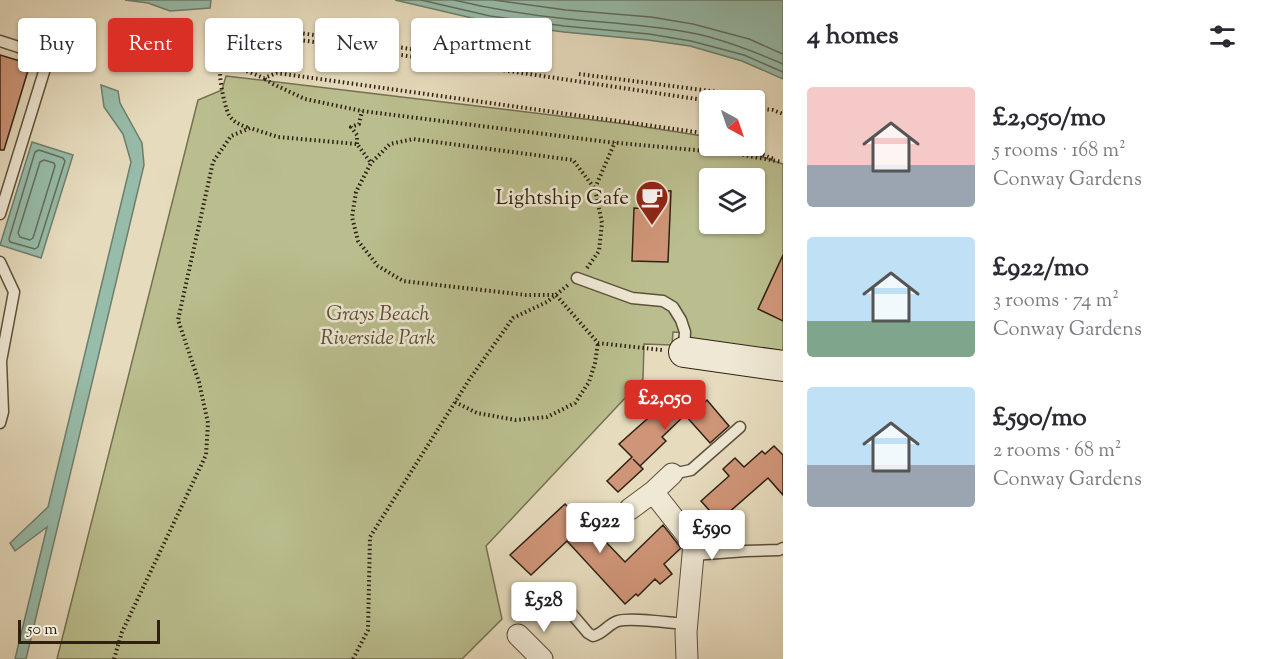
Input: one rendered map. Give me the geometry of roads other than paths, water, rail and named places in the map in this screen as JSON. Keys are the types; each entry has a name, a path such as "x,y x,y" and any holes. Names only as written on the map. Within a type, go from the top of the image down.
{"main road":[{"path":"684,352 783,366"}],"street":[{"path":"630,509 672,474"},
{"path":"653,492 694,544 686,624 687,659"},
{"path":"518,635 542,659"}],"lane":[{"path":"0,41 37,53 47,62 0,214"},
{"path":"0,262 14,292 1,361 1,416"},
{"path":"577,278 632,298 663,301 673,308 681,320 685,332 684,352"},
{"path":"672,474 691,470 740,427"},
{"path":"693,555 783,548"},
{"path":"560,600 593,636 598,635 617,621 686,624"}],"water":[{"path":"125,0 211,0 210,8 170,11 148,3"},
{"path":"395,0 783,0 783,79 742,61 690,46 552,30 552,18 472,18"},
{"path":"101,85 118,91 120,103 142,143 144,165 26,659 15,659 47,527 15,551 10,543 48,507 131,162 123,134 104,107"},
{"path":"32,142 73,155 41,258 0,245"}],"place":[{"name":"Lightship Cafe","path":"652,226"}],"park label":[{"name":"Grays Beach Riverside Park","path":"378,325"}]}
